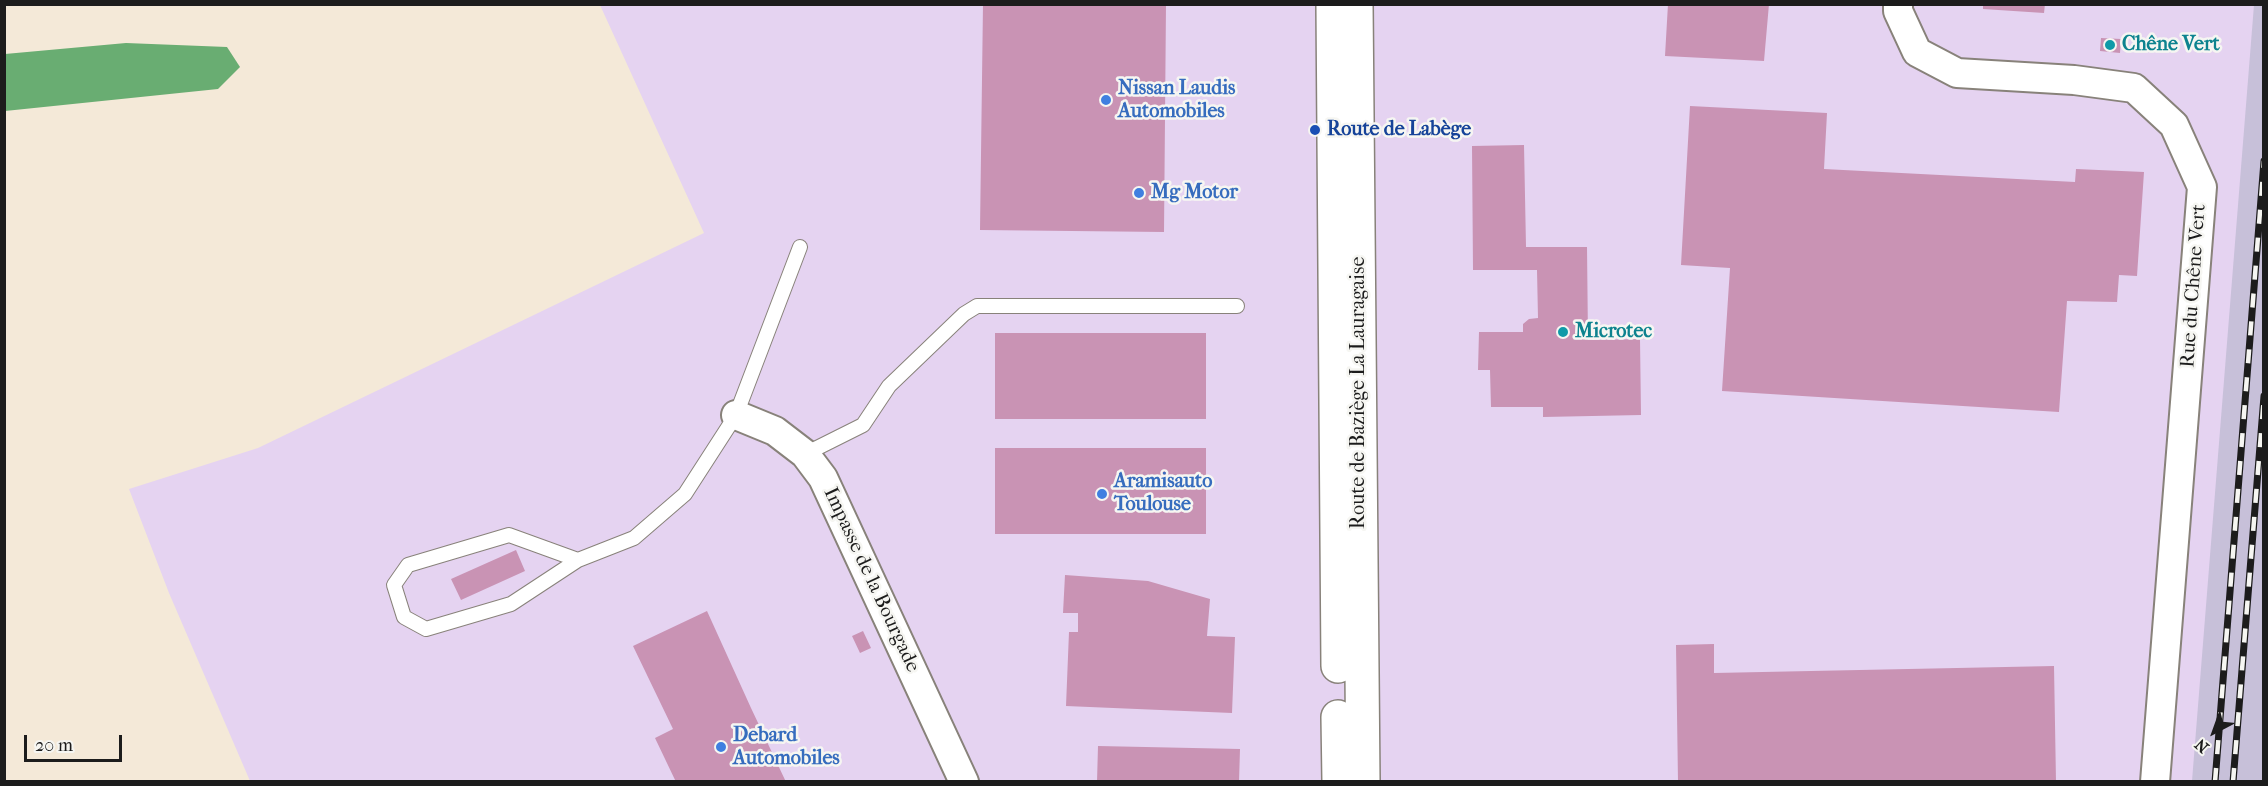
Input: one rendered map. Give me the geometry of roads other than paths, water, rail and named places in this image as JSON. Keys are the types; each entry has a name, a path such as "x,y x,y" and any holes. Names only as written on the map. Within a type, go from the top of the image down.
{"main road":[{"name":"Route de Baziège La Lauragaise","path":"1333,4 1339,782"},
{"name":"Route de Baziège La Lauragaise","path":"1356,4 1363,782"}],"street":[{"name":"Rue du Chêne Vert","path":"1898,4 1898,11 1917,52 1957,73 2074,80 2134,88 2174,125 2202,186 2156,782"},
{"name":"Impasse de la Bourgade","path":"736,415 776,432 805,454 824,478 964,782"}],"lane":[{"path":"578,560 509,535 408,566 394,585 404,617 426,629 511,604 578,560 634,538 685,494 736,415 800,247"},
{"path":"805,454 863,425 889,386 964,314 977,306 1237,306"}],"railway":[{"path":"2215,782 2264,161"},
{"path":"2233,782 2264,396"}],"place":[{"name":"Chêne Vert","path":"2110,45"},
{"name":"Nissan Laudis Automobiles","path":"1106,100"},
{"name":"Route de Labège","path":"1315,130"},
{"name":"Mg Motor","path":"1139,193"},
{"name":"Microtec","path":"1563,332"},
{"name":"Aramisauto Toulouse","path":"1102,494"},
{"name":"Debard Automobiles","path":"721,747"}]}
